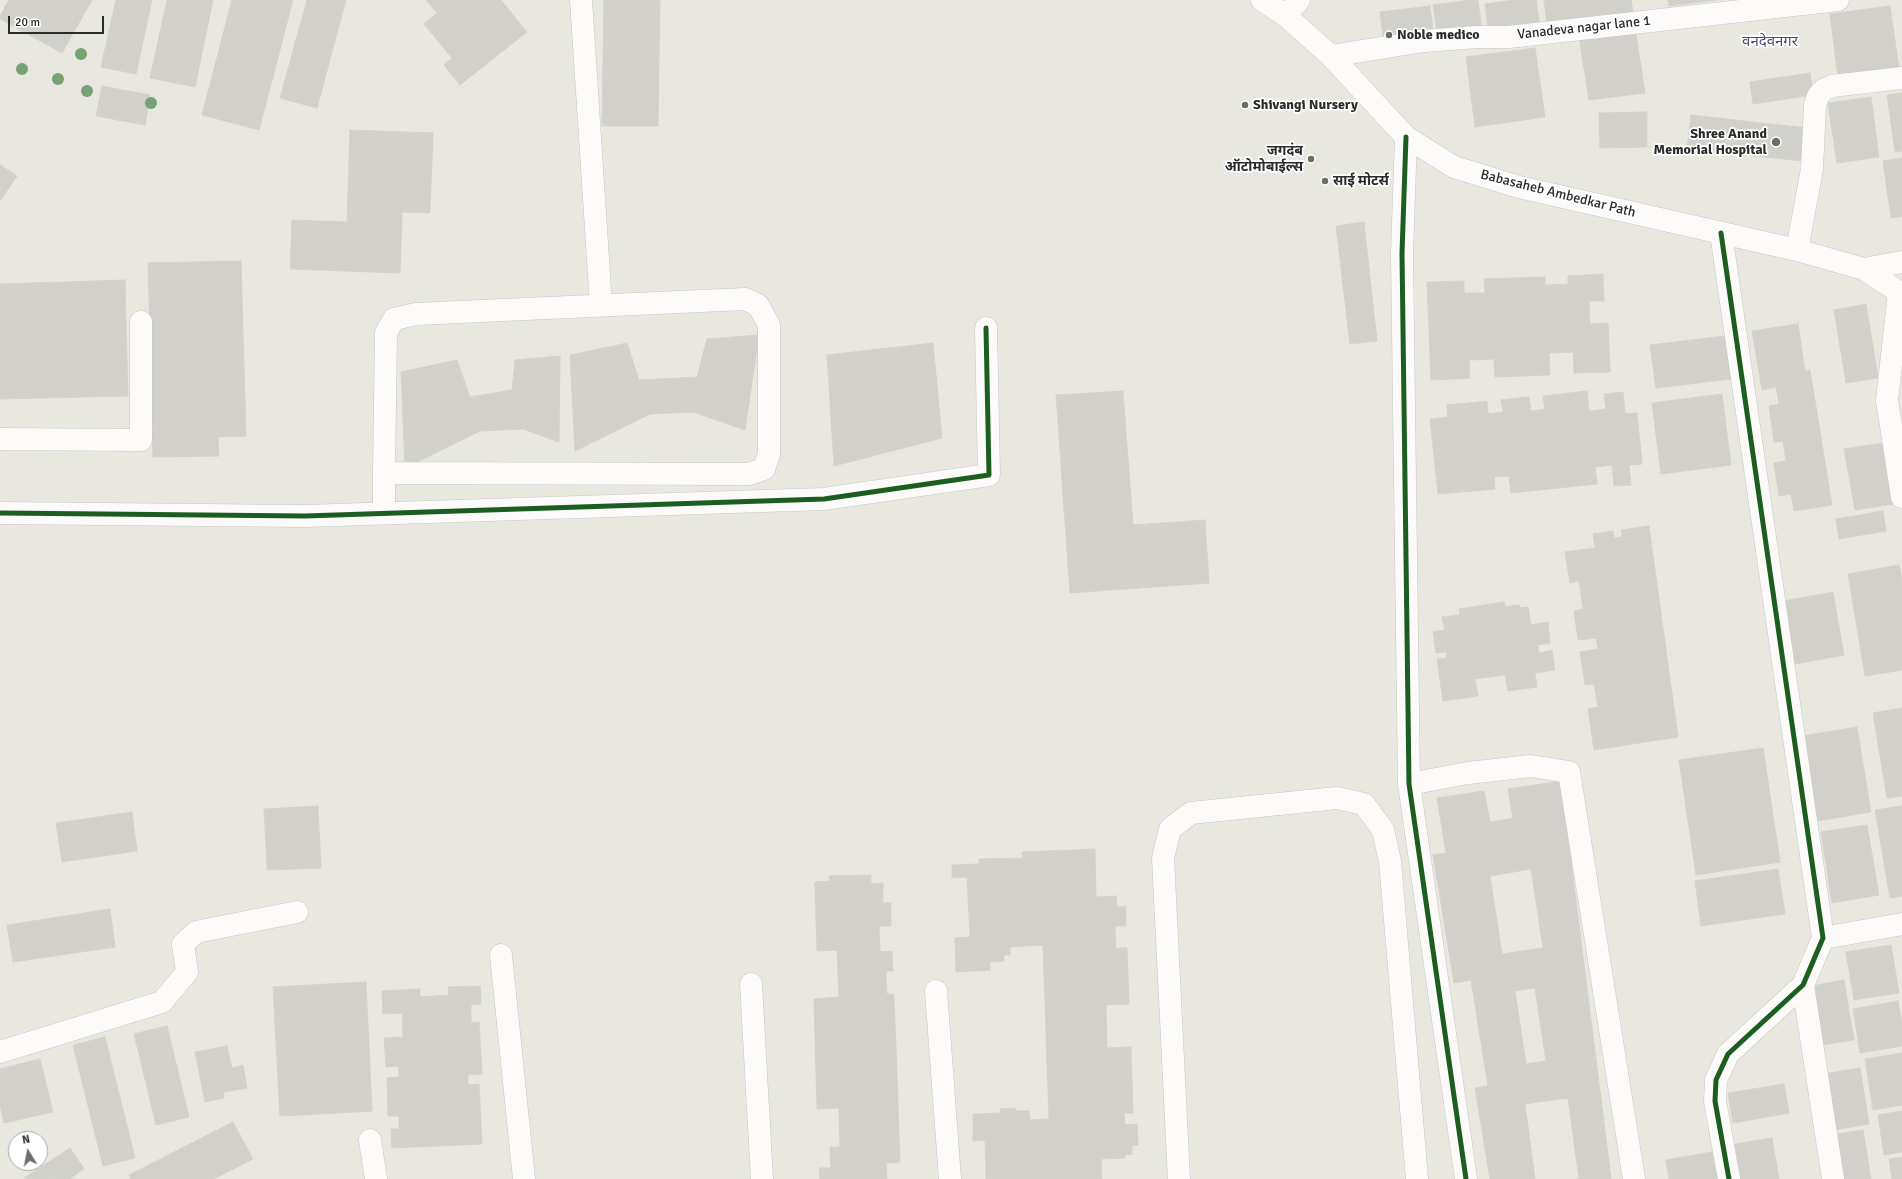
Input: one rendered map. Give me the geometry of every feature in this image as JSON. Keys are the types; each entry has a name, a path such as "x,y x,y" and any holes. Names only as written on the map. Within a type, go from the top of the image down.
{"street":[{"path":"581,0 601,305"},
{"name":"Vanadeva nagar lane 1","path":"1331,56 1424,41 1545,33 1838,0"},
{"name":"Babasaheb Ambedkar Path","path":"1278,4 1331,56 1406,137 1454,167 1519,187 1797,250 1864,269 1901,294"},
{"path":"1797,250 1812,169 1815,105 1818,96 1824,90 1832,86 1902,78"},
{"path":"1406,137 1402,253 1409,784 1466,1179"},
{"path":"1721,233 1823,938 1803,985 1728,1054 1716,1080 1716,1101 1729,1179"},
{"name":"Babasaheb Ambedkar Path","path":"1864,269 1902,262"},
{"path":"1901,294 1887,400 1902,497"},
{"path":"384,473 749,474 764,469 769,454 769,326 758,305 745,299 416,314 394,318 386,333 384,473 384,513"},
{"path":"0,440 141,440 141,322"},
{"path":"0,513 305,516 824,499 989,475 986,328"},
{"path":"1409,784 1468,773 1531,766 1569,772 1634,1179"},
{"path":"1179,1179 1163,858 1170,829 1191,813 1337,798 1364,804 1383,830 1390,861 1417,1179"},
{"path":"0,1052 162,1002 187,972 183,944 196,932 297,912"},
{"path":"1823,938 1902,925"},
{"path":"502,956 524,1179"},
{"path":"751,984 762,1179"},
{"path":"1803,985 1833,1179"},
{"path":"936,990 950,1179"},
{"path":"370,1140 376,1179"}],"building":[{"path":"9,0 92,0 62,53 0,19 0,16"},
{"path":"116,0 152,0 136,74 101,67"},
{"path":"167,0 213,0 195,87 150,78"},
{"path":"232,0 293,0 259,130 202,115"},
{"path":"307,0 346,0 317,108 280,98"},
{"path":"426,0 501,0 527,32 460,85 444,65 452,58 424,24 437,13"},
{"path":"604,0 660,0 658,126 602,126"},
{"path":"1478,0 1482,32 1438,38 1433,5"},
{"path":"1514,0 1536,0 1540,26 1489,34 1485,4"},
{"path":"1544,0 1631,0 1633,13 1547,25"},
{"path":"1668,0 1716,0 1669,6"},
{"path":"1430,6 1434,37 1384,44 1380,12"},
{"path":"1890,6 1899,68 1838,77 1830,14"},
{"path":"1635,28 1645,93 1589,100 1579,36"},
{"path":"1535,48 1545,117 1475,127 1466,57"},
{"path":"1810,73 1813,95 1753,104 1750,82"},
{"path":"102,86 150,95 145,125 96,116"},
{"path":"1902,93 1902,151 1895,152 1887,95"},
{"path":"1871,97 1879,157 1837,163 1828,103"},
{"path":"1647,112 1647,147 1600,148 1599,113"},
{"path":"1691,115 1807,128 1803,161 1687,149"},
{"path":"350,130 433,133 430,213 402,212 400,273 290,269 292,220 347,222"},
{"path":"1902,158 1902,216 1891,218 1883,161"},
{"path":"0,165 17,176 0,201"},
{"path":"1364,222 1377,341 1350,344 1336,226"},
{"path":"241,261 246,436 218,437 219,456 153,457 148,263"},
{"path":"1603,274 1604,301 1589,301 1590,324 1608,323 1610,372 1574,373 1573,352 1549,353 1550,375 1495,377 1494,359 1469,360 1470,378 1431,380 1427,282 1464,281 1464,293 1485,293 1484,279 1545,277 1545,285 1568,284 1568,276"},
{"path":"125,280 128,396 0,399 0,284"},
{"path":"1866,304 1878,378 1846,383 1834,310"},
{"path":"1798,324 1805,371 1810,370 1832,505 1794,511 1791,494 1779,496 1774,463 1786,461 1783,441 1774,442 1769,406 1779,404 1776,387 1762,390 1752,331"},
{"path":"759,335 745,430 693,412 650,414 575,451 570,355 627,343 639,380 697,377 707,339"},
{"path":"1725,336 1731,379 1656,388 1650,345"},
{"path":"933,343 942,438 834,466 827,355"},
{"path":"560,356 559,442 523,429 480,431 405,468 401,372 457,360 470,397 512,390 515,360"},
{"path":"1123,391 1133,525 1205,520 1209,583 1070,593 1056,395"},
{"path":"1587,391 1589,411 1606,409 1604,394 1623,392 1625,414 1637,413 1642,464 1629,465 1631,485 1614,486 1612,465 1595,467 1597,484 1511,493 1509,476 1494,477 1495,489 1438,494 1430,419 1448,417 1447,405 1487,401 1488,414 1503,412 1501,400 1529,397 1531,411 1545,409 1543,396"},
{"path":"1722,394 1731,465 1661,474 1652,403"},
{"path":"1883,443 1893,504 1855,510 1844,449"},
{"path":"1883,511 1886,531 1839,539 1836,519"},
{"path":"1649,526 1678,737 1594,750 1588,709 1598,707 1594,684 1585,685 1580,652 1598,649 1596,638 1578,640 1574,611 1583,609 1579,581 1570,583 1565,552 1595,548 1593,534 1613,531 1614,538 1622,537 1621,530"},
{"path":"1899,565 1902,580 1902,670 1865,676 1848,574"},
{"path":"1833,592 1844,655 1795,664 1784,601"},
{"path":"1504,602 1505,607 1519,605 1520,608 1528,607 1531,625 1548,622 1550,643 1538,645 1539,653 1552,650 1555,670 1535,673 1537,687 1508,691 1505,675 1475,679 1478,696 1443,701 1437,659 1447,658 1446,652 1436,653 1433,632 1445,630 1442,617 1460,615 1459,609"},
{"path":"1902,708 1902,796 1887,798 1873,713"},
{"path":"1857,727 1871,812 1817,821 1802,736"},
{"path":"1763,748 1780,862 1696,875 1679,760"},
{"path":"1561,781 1611,1179 1579,1179 1568,1098 1525,1104 1535,1179 1490,1179 1475,1088 1488,1086 1471,980 1454,983 1433,855 1446,853 1437,798 1484,791 1490,822 1513,818 1508,789","holes":["1531,869 1543,948 1502,954 1490,876","1535,988 1546,1061 1526,1064 1515,991"]},
{"path":"318,806 321,868 267,870 264,809"},
{"path":"1902,806 1902,896 1890,898 1875,810"},
{"path":"132,812 137,851 62,862 56,823"},
{"path":"1867,825 1879,895 1832,903 1821,832"},
{"path":"1095,849 1096,897 1116,896 1117,907 1126,906 1126,926 1115,926 1116,948 1127,948 1129,1004 1106,1005 1107,1048 1131,1047 1133,1113 1124,1113 1125,1125 1137,1124 1138,1145 1132,1146 1132,1154 1125,1155 1125,1158 1101,1159 1102,1179 986,1179 985,1140 973,1141 973,1114 1001,1113 1000,1109 1016,1108 1016,1111 1029,1111 1030,1120 1049,1119 1043,945 1010,947 1010,955 1004,955 1004,961 990,962 990,970 956,972 955,938 970,937 967,877 952,878 952,865 979,864 979,859 1023,858 1022,852"},
{"path":"1778,869 1785,914 1701,926 1695,881"},
{"path":"871,875 871,884 883,883 883,903 891,903 891,926 879,926 880,952 892,951 893,971 886,971 887,994 894,994 900,1162 886,1163 887,1179 820,1179 819,1168 831,1168 830,1147 840,1147 839,1108 817,1109 814,999 839,997 837,950 817,951 815,882 830,881 829,876"},
{"path":"110,909 115,947 13,962 7,925"},
{"path":"1891,945 1899,993 1854,1000 1846,952"},
{"path":"1844,980 1854,1040 1822,1045 1812,986"},
{"path":"366,982 372,1111 280,1116 273,987"},
{"path":"480,986 481,1004 471,1005 471,1023 479,1022 482,1074 468,1075 468,1085 479,1084 482,1144 392,1148 391,1129 399,1129 399,1116 388,1116 387,1078 399,1077 399,1066 386,1067 384,1038 403,1037 402,1013 383,1014 382,991 420,989 420,997 449,995 448,987"},
{"path":"1898,1001 1902,1026 1902,1046 1860,1053 1853,1009"},
{"path":"167,1026 189,1117 156,1125 134,1034"},
{"path":"105,1037 135,1158 103,1166 73,1045"},
{"path":"227,1046 232,1068 243,1065 247,1088 223,1092 224,1098 205,1102 195,1052"},
{"path":"1902,1053 1902,1105 1873,1110 1865,1059"},
{"path":"40,1059 53,1112 4,1123 0,1105 0,1069"},
{"path":"1860,1068 1869,1124 1834,1130 1824,1074"},
{"path":"1784,1084 1789,1113 1733,1123 1728,1093"},
{"path":"1902,1111 1902,1152 1884,1155 1878,1115"},
{"path":"233,1122 253,1159 214,1179 131,1179 129,1175"},
{"path":"1863,1130 1871,1179 1838,1179 1830,1135"},
{"path":"1772,1138 1779,1179 1741,1179 1735,1144"},
{"path":"70,1148 84,1169 69,1179 24,1178 35,1171 48,1171 48,1162"},
{"path":"1712,1152 1717,1179 1669,1179 1666,1160"},
{"path":"1902,1157 1902,1179 1892,1179 1889,1159"}],"cycle path":[{"path":"1406,137 1402,253 1409,784 1466,1179"},
{"path":"1721,233 1823,938 1803,985 1728,1054 1716,1080 1715,1101 1729,1179"},
{"path":"0,513 305,516 824,499 989,475 986,328"}],"place":[{"name":"Noble medico","path":"1389,35"},
{"name":"Shivangi Nursery","path":"1245,105"},
{"name":"Shree Anand Memorial Hospital","path":"1776,142"},
{"name":"जगदंब ऑटोमोबाईल्स","path":"1311,159"},
{"name":"साई मोटर्स","path":"1325,181"}],"district":[{"name":"वनदेवनगर","path":"1770,42"}]}
